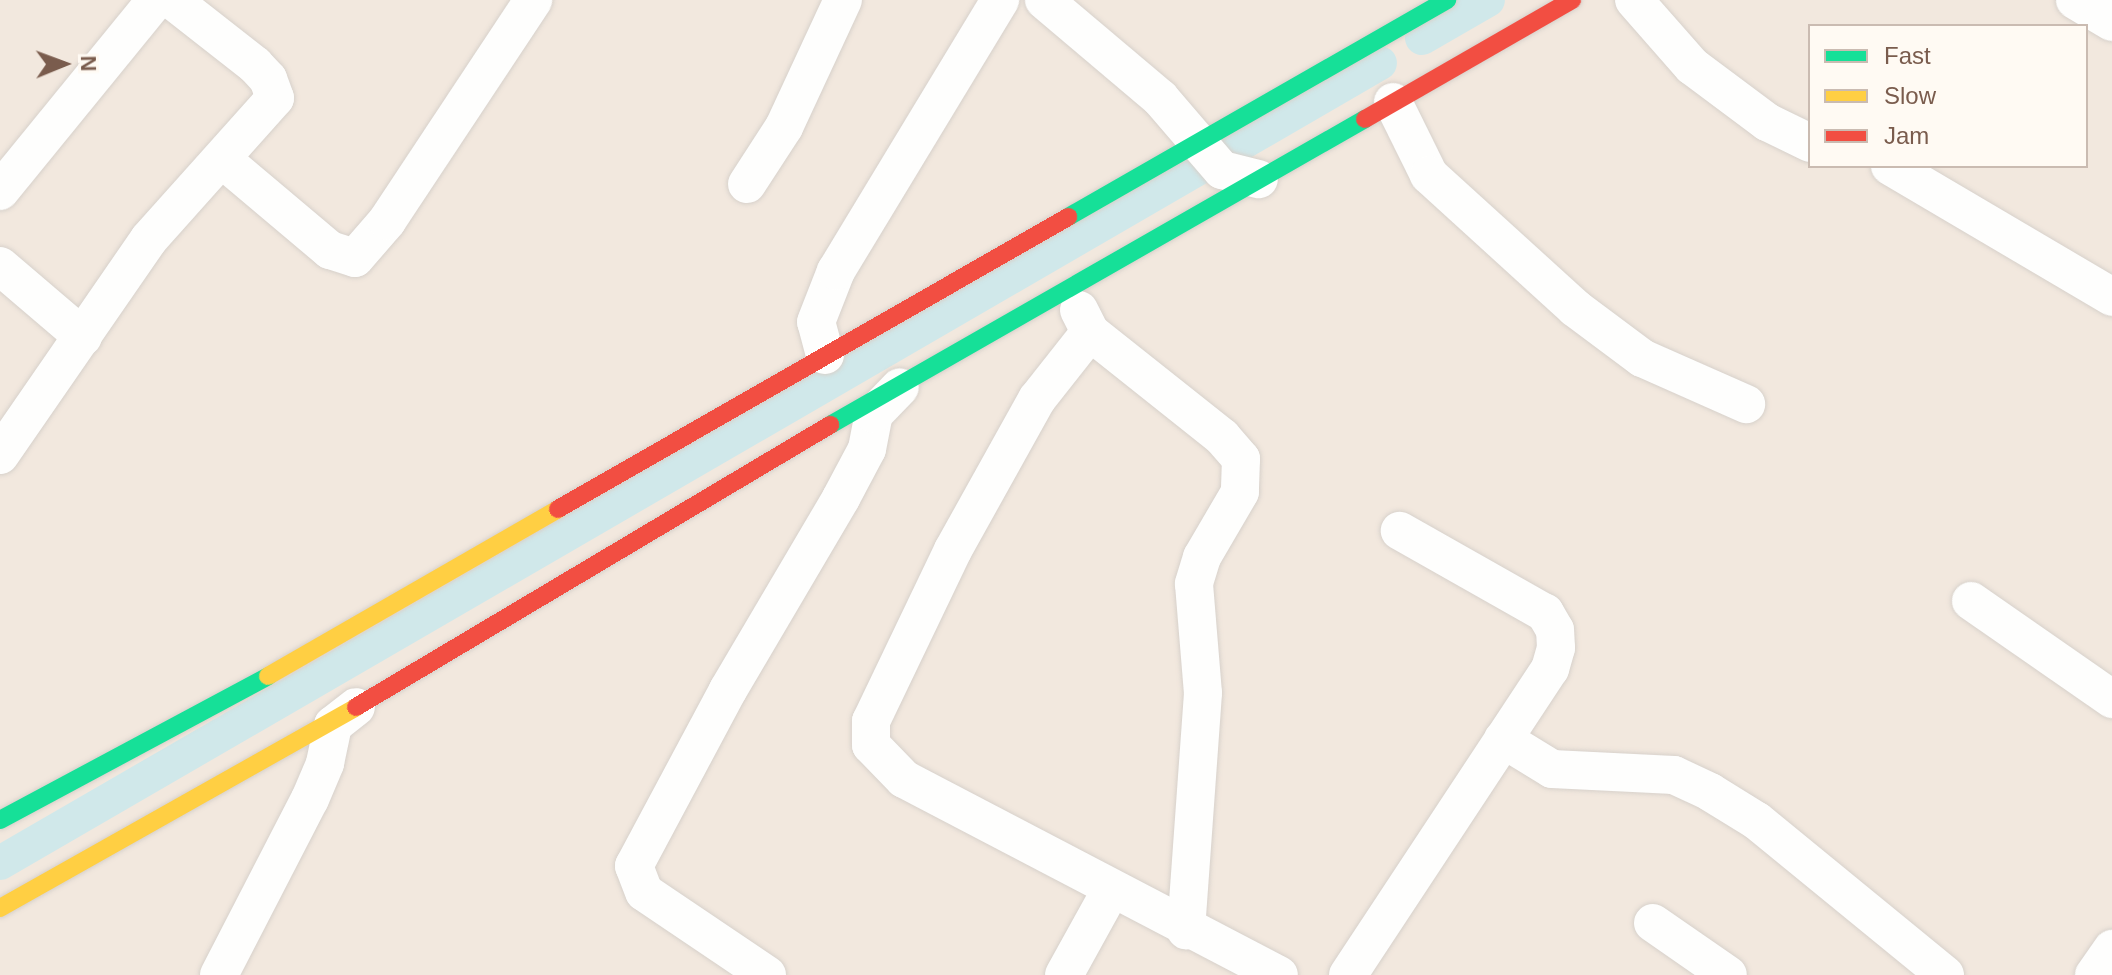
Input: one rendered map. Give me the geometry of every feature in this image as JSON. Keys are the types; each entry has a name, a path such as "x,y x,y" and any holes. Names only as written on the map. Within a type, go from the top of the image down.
{"street":[{"path":"0,191 156,0"},
{"path":"0,455 149,239 269,110 274,90 255,65 172,0"},
{"path":"223,160 330,250 355,258 387,221 533,0"},
{"path":"747,184 784,127 843,0"},
{"path":"825,355 816,322 831,282 1000,0"},
{"path":"1044,0 1160,98 1211,154 1259,179"},
{"path":"0,820 253,684 825,355 1211,154 1447,0"},
{"path":"3,903 358,706 902,384 1572,0"},
{"path":"1634,0 1692,66 1767,122 1808,142"},
{"path":"2075,0 2112,22"},
{"path":"1393,102 1429,175 1575,308 1642,358 1746,404"},
{"path":"1893,168 2112,297"},
{"path":"0,266 83,337"},
{"path":"1068,290 1090,332 1222,437 1241,459 1240,492 1202,557 1194,584 1203,693 1186,930"},
{"path":"1090,332 1037,399 953,550 871,721 871,745 904,779 1186,930 1279,975"},
{"path":"767,975 644,892 634,866 728,690 841,498 867,449 874,414 902,384"},
{"path":"1348,975 1550,669 1555,630 1545,613 1400,531"},
{"path":"1971,601 2112,699"},
{"path":"219,975 310,799 325,763 333,725 358,706"},
{"path":"1503,739 1552,769 1674,775 1710,792 1757,821 1945,975"},
{"path":"1064,975 1111,890"},
{"path":"1653,923 1728,975"},
{"path":"2094,975 2112,949"}],"shaded area":[{"path":"0,0 2112,0 2112,966 2105,975 0,975"}],"waterway":[{"path":"1422,38 1488,0"},
{"path":"0,863 1380,63"}],"traffic: fast":[{"path":"1068,217 1447,0"},
{"path":"830,425 1365,119"},
{"path":"0,820 268,676"}],"traffic: slow":[{"path":"268,676 558,509"},
{"path":"0,908 356,707"}],"traffic: jam":[{"path":"1365,119 1572,0"},
{"path":"558,509 1068,217"},
{"path":"356,707 830,425"}]}
